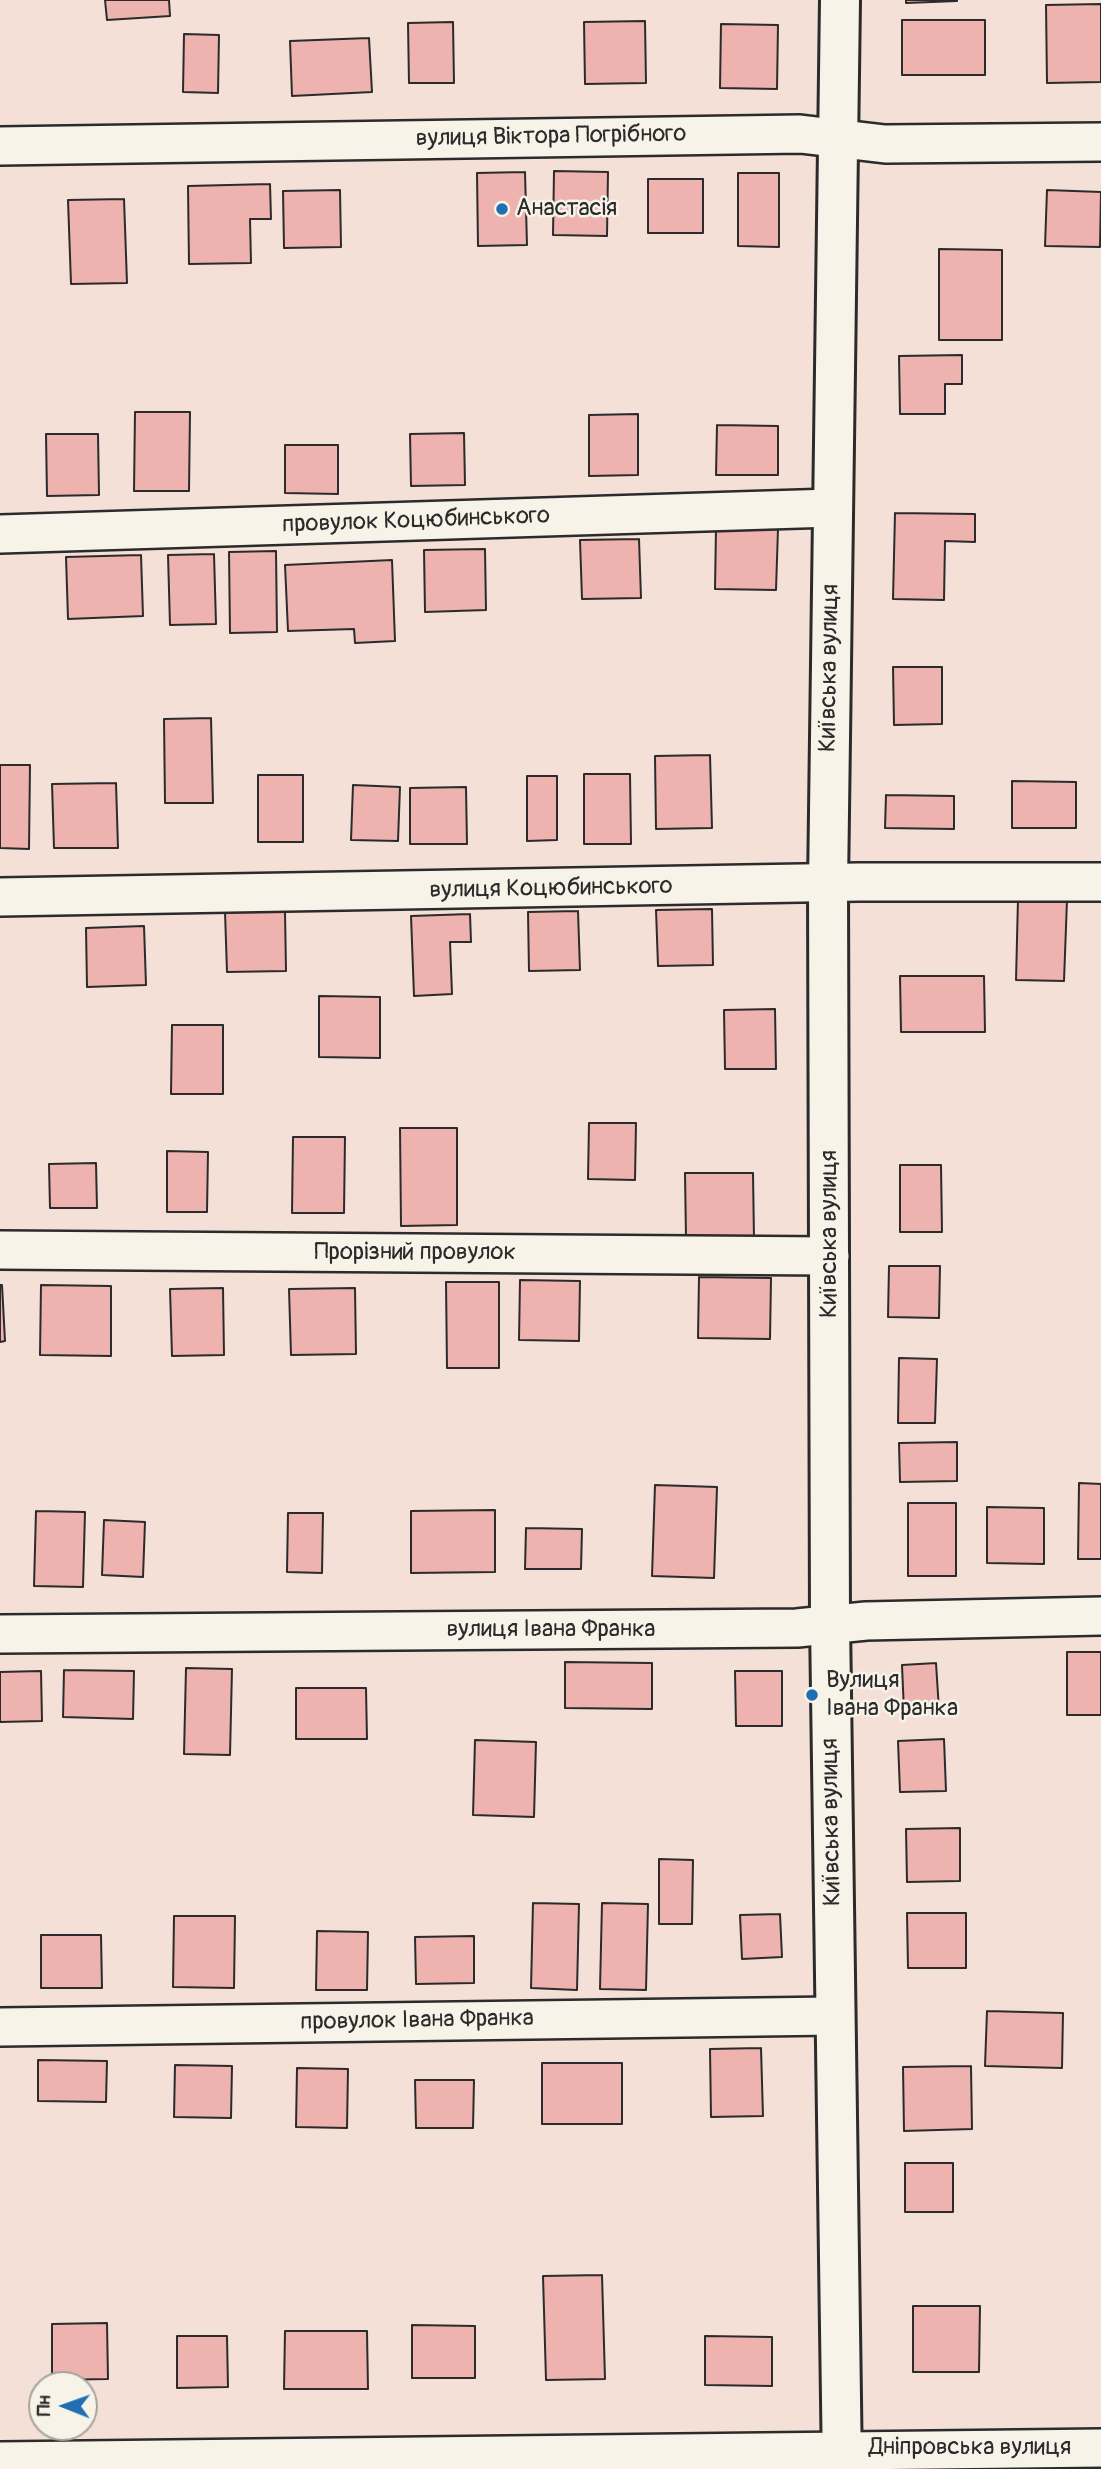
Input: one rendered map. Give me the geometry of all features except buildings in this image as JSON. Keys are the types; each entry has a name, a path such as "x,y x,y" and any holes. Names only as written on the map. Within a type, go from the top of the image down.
{"street":[{"name":"Київська вулиця","path":"840,0 828,885 830,1622 842,2459"},
{"name":"вулиця Віктора Погрібного","path":"0,146 800,134 885,144 1101,142"},
{"name":"провулок Коцюбинського","path":"0,534 832,508"},
{"name":"вулиця Коцюбинського","path":"0,897 1101,882"},
{"name":"Прорізний провулок","path":"0,1250 831,1256"},
{"name":"вулиця Івана Франка","path":"0,1633 797,1628 830,1622 1101,1616"},
{"name":"провулок Івана Франка","path":"0,2027 834,2016"},
{"name":"Дніпровська вулиця","path":"0,2461 842,2459 1101,2448"}],"place":[{"name":"Анастасія","path":"502,209"},
{"name":"Вулиця Івана Франка","path":"812,1695"}]}
